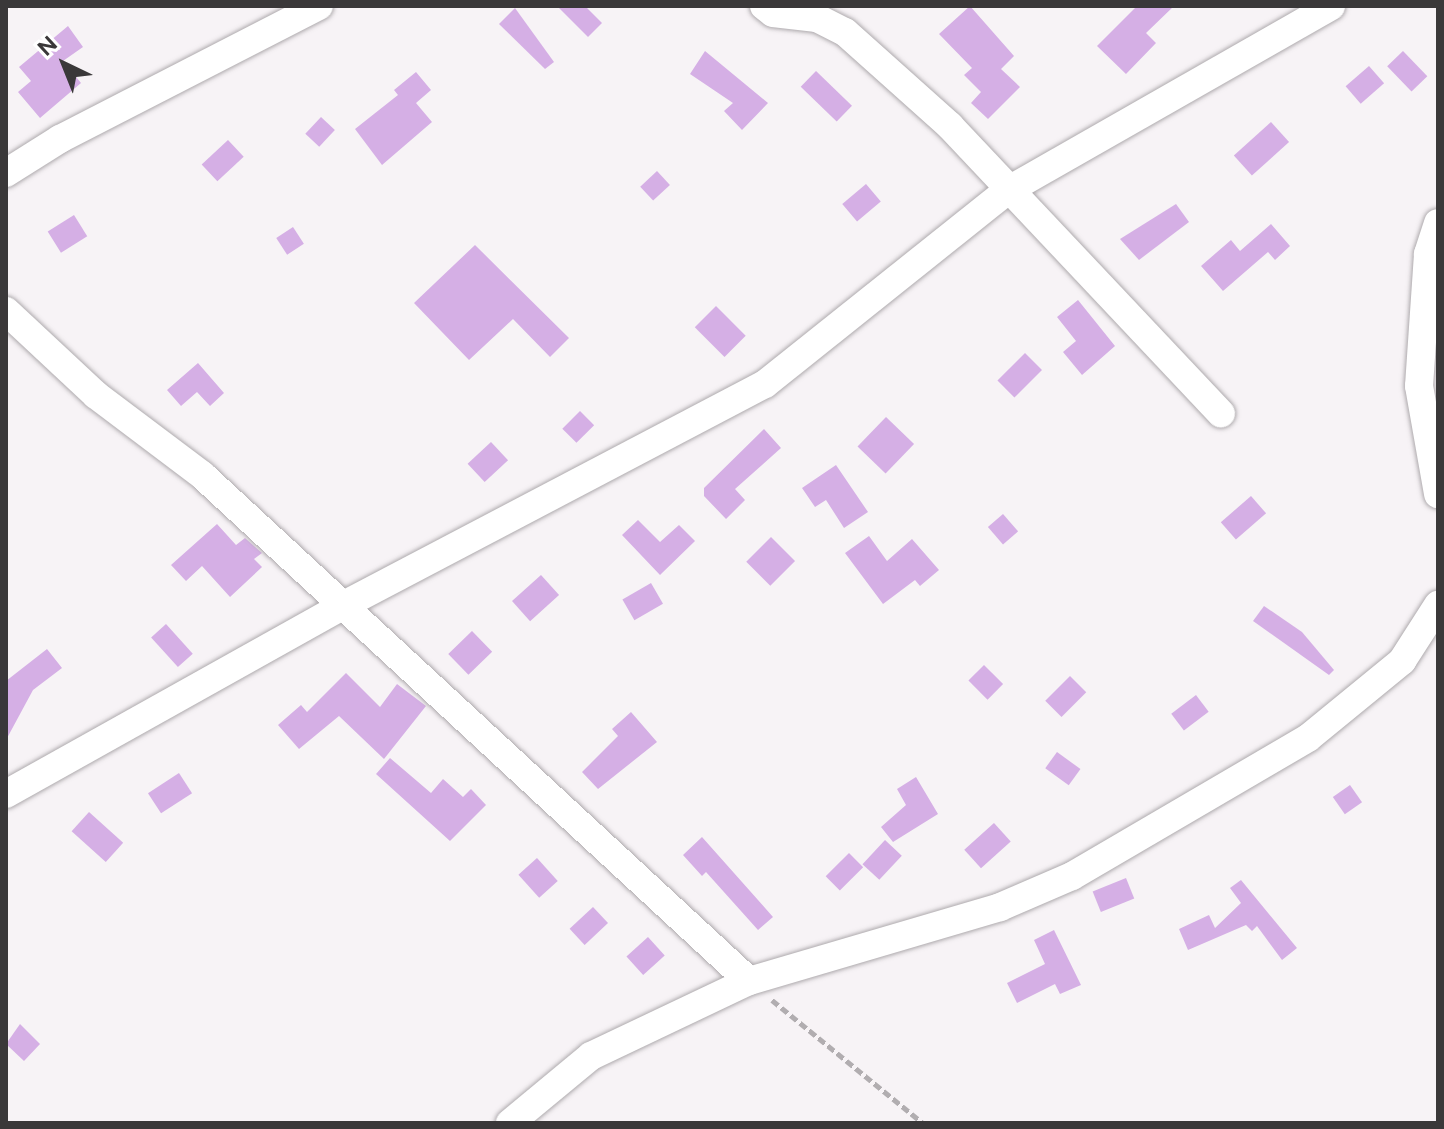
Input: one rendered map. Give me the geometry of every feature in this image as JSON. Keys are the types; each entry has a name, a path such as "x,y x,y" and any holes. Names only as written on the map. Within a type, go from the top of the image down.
{"street":[{"path":"6,173 60,139 319,6"},
{"path":"764,6 773,13 817,18 845,32 950,126 1007,191 1221,414"},
{"path":"6,794 344,605 765,384 1007,191 1331,6"},
{"path":"1438,223 1428,254 1419,386 1438,494"},
{"path":"6,311 96,395 202,475 749,981"},
{"path":"510,1123 591,1056 749,981 1000,907 1072,876 1308,738 1402,661 1438,605"}],"path":[{"path":"749,981 923,1123"}],"building":[{"path":"557,6 585,6 602,23 588,37"},
{"path":"970,6 1014,56 1001,69 1020,87 988,119 971,103 981,92 964,75 972,68 939,34"},
{"path":"1137,6 1174,6 1146,33 1156,43 1126,74 1097,46"},
{"path":"515,8 554,62 545,69 499,24"},
{"path":"68,26 83,47 63,61 81,83 40,118 18,92 31,81 19,67"},
{"path":"705,51 768,103 742,130 724,111 733,103 690,74"},
{"path":"1403,51 1427,76 1411,91 1387,66"},
{"path":"1369,66 1384,83 1361,104 1346,86"},
{"path":"816,71 852,106 837,122 801,87"},
{"path":"416,72 431,90 416,103 432,122 382,165 355,129 398,95 394,90"},
{"path":"321,117 335,130 319,147 305,134"},
{"path":"1271,122 1289,142 1252,176 1234,155"},
{"path":"228,140 244,157 217,181 202,165"},
{"path":"657,171 670,185 653,201 640,187"},
{"path":"866,184 881,202 857,222 842,204"},
{"path":"1176,204 1189,222 1139,260 1120,239"},
{"path":"74,215 87,236 61,253 48,231"},
{"path":"1271,224 1290,246 1275,260 1268,252 1223,291 1201,266 1231,240 1240,251"},
{"path":"293,227 304,244 287,255 276,238"},
{"path":"475,245 569,338 550,357 513,319 469,360 414,303"},
{"path":"1078,300 1115,346 1082,375 1063,352 1076,341 1057,317"},
{"path":"716,306 746,336 724,357 695,327"},
{"path":"1025,353 1042,370 1014,398 997,381"},
{"path":"198,363 224,393 210,406 197,392 181,406 167,390"},
{"path":"580,411 594,425 576,443 562,429"},
{"path":"886,417 914,444 886,474 858,446"},
{"path":"764,429 781,448 735,489 745,500 726,519 704,496 704,488"},
{"path":"491,442 508,460 485,482 468,464"},
{"path":"836,465 868,512 844,528 826,500 815,507 802,488"},
{"path":"1251,496 1266,513 1236,540 1221,522"},
{"path":"1003,514 1018,531 1003,544 988,527"},
{"path":"638,520 660,542 679,525 695,541 660,575 622,535"},
{"path":"217,524 236,545 245,538 262,553 254,559 262,567 230,597 202,566 186,581 171,565"},
{"path":"869,536 887,561 912,539 939,570 920,586 915,580 883,604 845,553"},
{"path":"771,537 795,561 770,586 746,562"},
{"path":"541,575 559,595 530,621 512,601"},
{"path":"651,583 663,604 634,620 622,600"},
{"path":"1264,606 1302,632 1334,670 1329,675 1253,621"},
{"path":"166,624 193,654 178,667 151,637"},
{"path":"472,631 492,652 468,675 448,654"},
{"path":"47,649 62,668 33,690 6,740 6,681"},
{"path":"984,665 1003,684 988,700 968,681"},
{"path":"346,673 380,707 397,684 426,706 384,759 339,716 299,749 278,725 301,705 307,712"},
{"path":"1070,676 1086,692 1062,717 1045,701"},
{"path":"1196,695 1209,712 1184,730 1171,714"},
{"path":"631,712 657,742 598,789 582,772 618,736 612,729"},
{"path":"1057,752 1080,769 1069,785 1045,768"},
{"path":"390,758 431,793 443,779 463,797 471,789 486,805 450,841 376,774"},
{"path":"179,773 192,793 161,813 148,793"},
{"path":"916,777 938,814 893,842 881,827 906,805 897,789"},
{"path":"1350,785 1362,802 1345,814 1333,797"},
{"path":"89,812 123,843 106,862 72,831"},
{"path":"994,823 1011,842 981,868 964,850"},
{"path":"702,837 773,917 758,930 706,872 702,876 683,855"},
{"path":"885,840 902,856 879,880 862,864"},
{"path":"849,853 863,867 840,890 826,876"},
{"path":"537,858 558,881 539,898 518,875"},
{"path":"1126,878 1134,898 1101,912 1093,891"},
{"path":"1241,880 1297,948 1282,960 1257,926 1252,931 1246,925 1188,950 1179,929 1209,915 1215,928 1241,903 1230,888"},
{"path":"593,907 608,923 585,945 570,929"},
{"path":"1054,930 1081,985 1060,994 1055,984 1017,1003 1007,983 1045,964 1034,940"},
{"path":"648,937 665,956 643,975 626,956"},
{"path":"20,1024 40,1044 24,1061 6,1044"}]}
